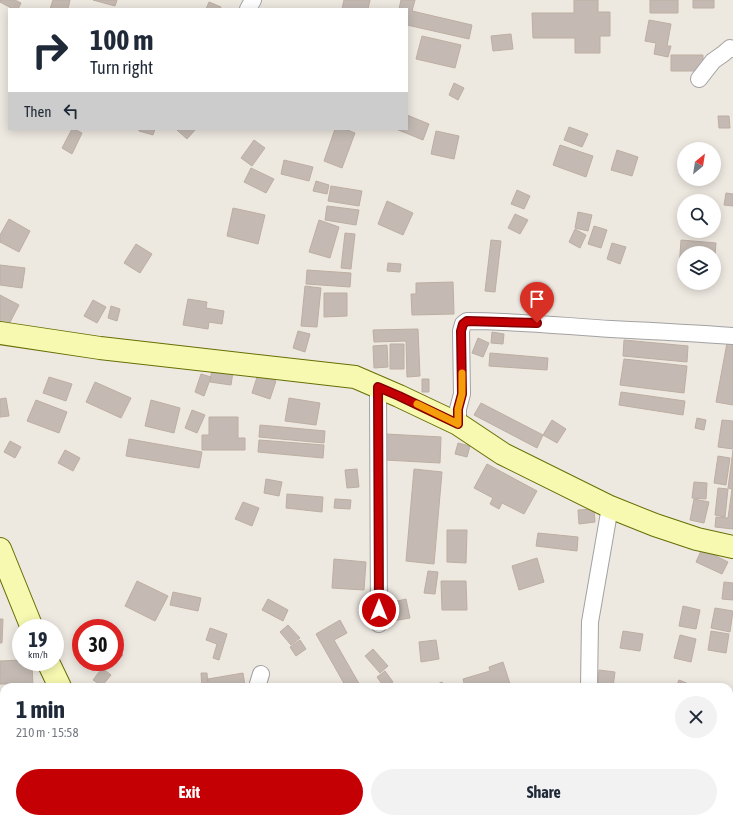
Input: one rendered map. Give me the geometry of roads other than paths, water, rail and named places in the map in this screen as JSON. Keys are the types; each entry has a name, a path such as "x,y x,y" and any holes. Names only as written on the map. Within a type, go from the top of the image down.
{"street":[{"path":"698,79 713,61 730,48 733,49"},
{"path":"458,424 458,409 462,394 461,331 463,324 467,321 537,323 733,336"},
{"path":"0,333 100,348 355,377 458,424 504,454 610,507 655,526 697,539 733,547"},
{"path":"378,387 379,624"},
{"path":"589,683 590,622 610,507"},
{"path":"0,549 28,619"},
{"path":"52,671 58,683"}]}
